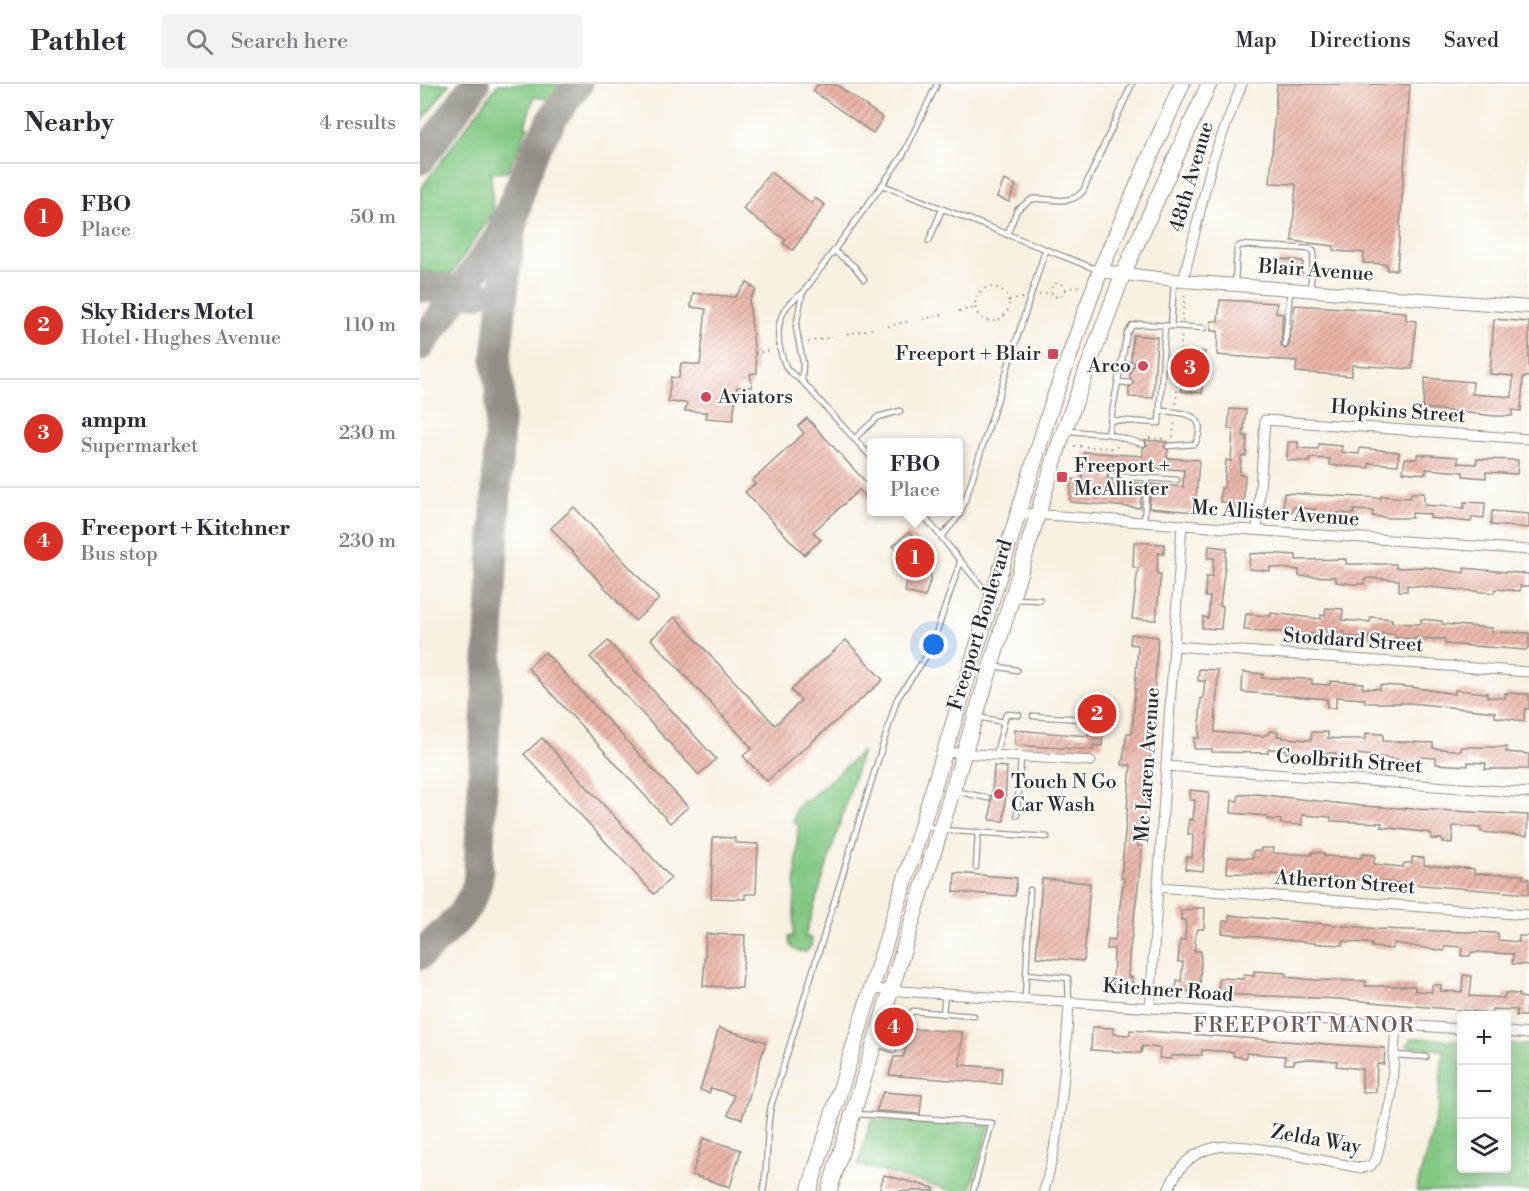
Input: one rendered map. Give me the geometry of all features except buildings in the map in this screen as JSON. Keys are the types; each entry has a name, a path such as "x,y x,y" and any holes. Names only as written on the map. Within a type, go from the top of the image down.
{"main road":[{"name":"Freeport Boulevard","path":"809,1191 1052,404 1100,271 1182,84"},
{"name":"Freeport Boulevard","path":"829,1191 1064,431 1123,274 1209,84"}],"street":[{"name":"48th Avenue","path":"1179,280 1213,158 1242,84"},
{"name":"Blair Avenue","path":"1100,271 1234,285 1529,307"},
{"name":"Hopkins Street","path":"1257,530 1265,420 1529,439"},
{"name":"Mc Allister Avenue","path":"1018,513 1529,549"},
{"name":"Mc Laren Avenue","path":"1150,1008 1182,525"},
{"name":"Stoddard Street","path":"1174,646 1529,672"},
{"path":"944,752 1091,761"},
{"name":"Coolbrith Street","path":"1166,766 1529,793"},
{"name":"Atherton Street","path":"1158,887 1529,915"},
{"name":"Kitchner Road","path":"871,989 1457,1029"},
{"path":"1044,1191 1061,1113 1069,1002"},
{"name":"Zelda Way","path":"1168,1191 1179,1170 1188,1160 1200,1152 1229,1144 1361,1168 1370,1166 1376,1160 1391,1100 1396,1025"},
{"path":"1511,1032 1529,1034"}],"lane":[{"path":"867,453 802,381 787,369 778,328 780,316 789,301 802,294 903,155 937,84"},
{"path":"1007,235 1017,210 1032,199 1067,201 1078,198 1132,84"},
{"path":"882,184 1045,251 1100,271"},
{"path":"929,241 942,209"},
{"path":"1234,285 1237,248 1241,245 1311,249 1314,252 1311,290"},
{"path":"834,251 854,266 864,279"},
{"path":"963,506 1045,251"},
{"path":"1111,420 1159,423 1163,352 1179,280"},
{"path":"1285,345 1290,289"},
{"path":"802,294 796,327 803,363 802,381"},
{"path":"1108,434 1127,333 1132,326 1140,324 1204,328"},
{"path":"1124,350 1132,350"},
{"path":"1156,352 1163,352"},
{"path":"1121,364 1131,364"},
{"path":"1155,366 1162,366"},
{"path":"1118,382 1130,383"},
{"path":"1154,385 1161,385"},
{"path":"854,439 878,417 900,411"},
{"path":"1160,411 1188,413 1196,420 1198,429 1195,444 1168,446"},
{"path":"1064,431 1108,434 1143,444"},
{"path":"1111,476 1177,480"},
{"path":"1144,522 1147,478"},
{"path":"924,516 942,536 960,563 992,598"},
{"path":"942,536 959,516"},
{"path":"763,1191 767,1162 767,1128 771,1106 893,711 905,684 930,651 960,563"},
{"path":"1011,598 1040,600"},
{"path":"991,665 1017,670"},
{"path":"995,755 1006,714 1019,715"},
{"path":"975,716 1004,722"},
{"path":"1033,716 1082,719"},
{"path":"1017,815 1021,757"},
{"path":"952,790 988,798"},
{"path":"922,824 940,830 1047,837"},
{"path":"976,867 978,832"},
{"path":"1025,999 1030,890"},
{"path":"1026,974 1068,978 1069,1002"},
{"path":"943,1014 945,994"},
{"path":"875,1044 894,1050 905,1019 913,1011 974,1016"},
{"path":"1394,1055 1426,1057"},
{"path":"853,1114 992,1123 973,1191"}],"path":[{"path":"1038,295 1051,292 1056,283 1063,285 1065,289"},
{"path":"1065,289 1079,286"},
{"path":"987,287 998,288 1009,300 1004,316 994,321 982,319 975,308 978,294 987,287"},
{"path":"1051,292 1058,298 1063,296 1065,289"},
{"path":"1009,300 1023,298"},
{"path":"959,311 975,308"},
{"path":"923,319 946,314"},
{"path":"888,326 910,321"},
{"path":"847,334 876,328"},
{"path":"805,343 832,337"},
{"path":"754,353 776,349"}],"green space":[{"path":"420,84 449,84 420,124"},
{"path":"498,84 560,84 550,99 534,97 525,126 528,127 507,172 491,173 493,213 451,274 420,271 420,190"},
{"path":"862,752 805,936 812,939 811,946 806,952 799,951 791,946 789,940 789,936 793,938 798,824 793,822 795,811 802,800 805,802"},
{"path":"1411,1039 1457,1041 1457,1173 1511,1173 1511,1044 1529,1045 1529,1191 1416,1191 1438,1109 1443,1050 1406,1046"},
{"path":"871,1120 990,1125 970,1191 953,1191 858,1165"}],"taxiway":[{"path":"420,160 475,84"},
{"path":"420,346 499,237 535,150 554,116 578,84"},
{"path":"420,955 463,912 475,892 478,880 500,415 496,361 510,235 524,174"},
{"path":"420,287 477,293"}],"place":[{"name":"Freeport + Blair","path":"1053,354"},
{"name":"Arco","path":"1143,366"},
{"name":"ampm","path":"1190,368"},
{"name":"Aviators","path":"706,397"},
{"name":"Freeport + McAllister","path":"1062,477"},
{"name":"FBO","path":"915,558"},
{"name":"Sky Riders Motel","path":"1097,714"},
{"name":"Touch N Go Car Wash","path":"999,794"},
{"name":"Freeport + Kitchner","path":"894,1027"}],"district":[{"name":"FREEPORT MANOR","path":"1304,1026"}]}
